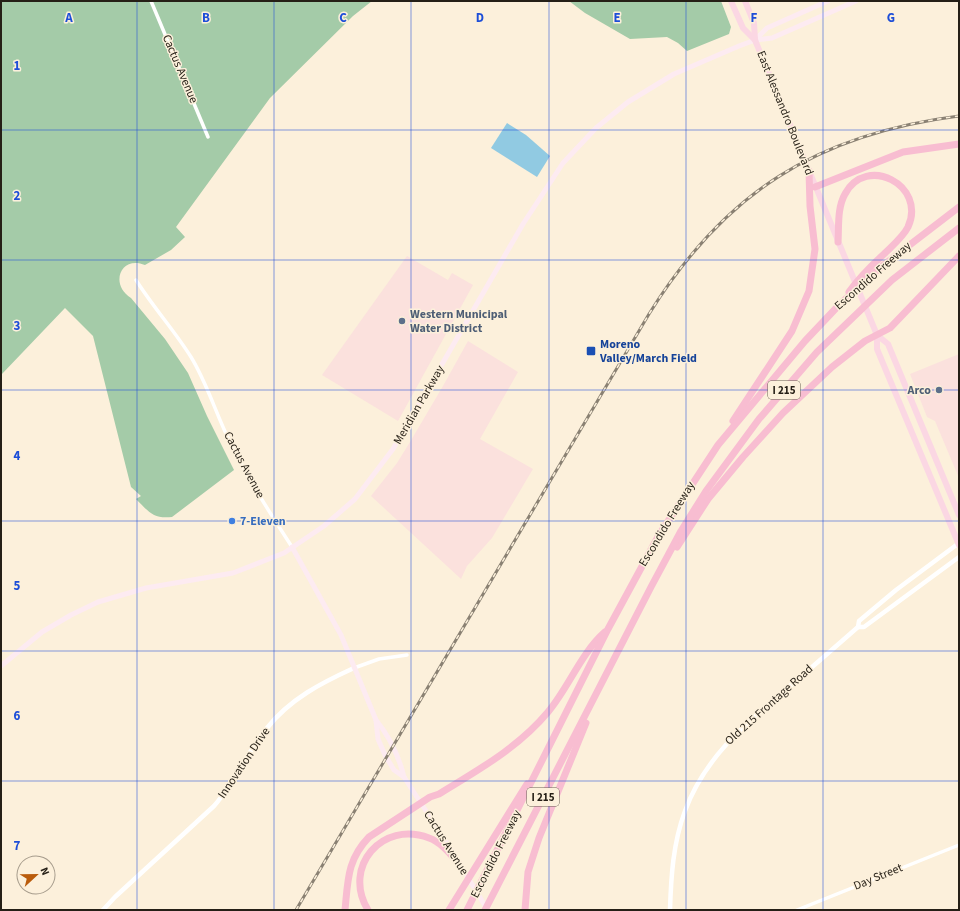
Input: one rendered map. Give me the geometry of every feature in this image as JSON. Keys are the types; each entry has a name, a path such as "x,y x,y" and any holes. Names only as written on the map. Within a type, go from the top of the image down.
{"highway":[{"path":"815,187 903,152 959,144"},
{"path":"718,445 792,331 802,310 813,272 814,249 810,206 809,171"},
{"path":"838,242 841,204 845,194 853,184 864,177 885,176 899,184 906,192 912,209 906,231 860,277 840,304"},
{"name":"Escondido Freeway","path":"467,910 554,740 608,629 659,535 718,445 805,341 840,304 880,267 959,207"},
{"name":"Escondido Freeway","path":"486,910 651,587 681,531 706,491 759,419 817,352 892,280 959,228"},
{"path":"651,587 708,499 743,457 783,413 832,367 865,342 890,328 959,256"},
{"path":"345,910 348,874 352,862 361,845 369,837 421,803 499,756 528,733 558,700 595,640 608,629"},
{"path":"525,910 528,872 540,838 602,684"},
{"path":"449,910 554,740"},
{"path":"368,910 360,891 362,868 369,853 386,839 403,834 424,836 438,843 461,866"}],"main road":[{"name":"East Alessandro Boulevard","path":"732,1 743,28 755,40"},
{"name":"East Alessandro Boulevard","path":"745,1 754,23 755,40 838,242"},
{"path":"755,40 767,28 828,1"},
{"path":"755,40 772,38 856,1"},
{"name":"Meridian Parkway","path":"1,666 42,632 71,615 98,602 146,588 233,573 269,560 324,526 365,488 381,467 393,449 523,224 549,183 580,145 610,116 658,83 674,74 755,40"},
{"path":"838,242 877,335 877,349 959,544"},
{"path":"877,335 888,344 958,513"},
{"name":"Cactus Avenue","path":"292,547 329,611 376,720 386,732 404,777 461,866 486,910"},
{"name":"Cactus Avenue","path":"376,720 378,739 394,770 404,777"}],"street":[{"name":"Cactus Avenue","path":"151,1 208,137"},
{"name":"Cactus Avenue","path":"136,280 149,301 179,338 191,357 231,443 268,509 292,547"},
{"name":"Old 215 Frontage Road","path":"670,910 673,860 678,833 685,811 701,777 726,743 743,726 858,627 859,621 887,597 959,544"},
{"name":"Old 215 Frontage Road","path":"858,627 864,627 959,557"},
{"name":"Innovation Drive","path":"103,910 116,895 214,806 227,791 266,728 287,706 321,684 354,668 379,659 407,655"},
{"name":"Day Street","path":"797,910 959,845"}],"shaded area":[{"path":"407,256 448,280 452,273 473,285 398,421 322,375"},
{"path":"468,341 518,372 480,439 533,469 492,538 467,566 461,579 371,496 397,463"},
{"path":"959,354 959,478 935,421 927,417 910,374"}],"green space":[{"path":"1,1 372,1 353,16 270,98 176,227 185,237 171,250 145,265 137,263 130,264 124,267 121,272 119,279 124,292 131,298 165,339 188,373 207,416 234,470 172,517 160,517 152,514 136,499 141,496 131,487 93,336 65,308 1,375"},
{"path":"569,1 721,1 731,27 729,34 687,51 678,43 667,37 630,39 585,13"}],"water":[{"path":"507,123 526,135 550,156 537,177 491,148"}],"railway":[{"path":"296,910 649,314 678,271 709,235 743,203 779,176 818,155 861,138 908,125 959,116"}],"place":[{"name":"Western Municipal Water District","path":"402,321"},
{"name":"Moreno Valley/March Field","path":"591,351"},
{"name":"Arco","path":"939,390"},
{"name":"7-Eleven","path":"232,521"}]}
